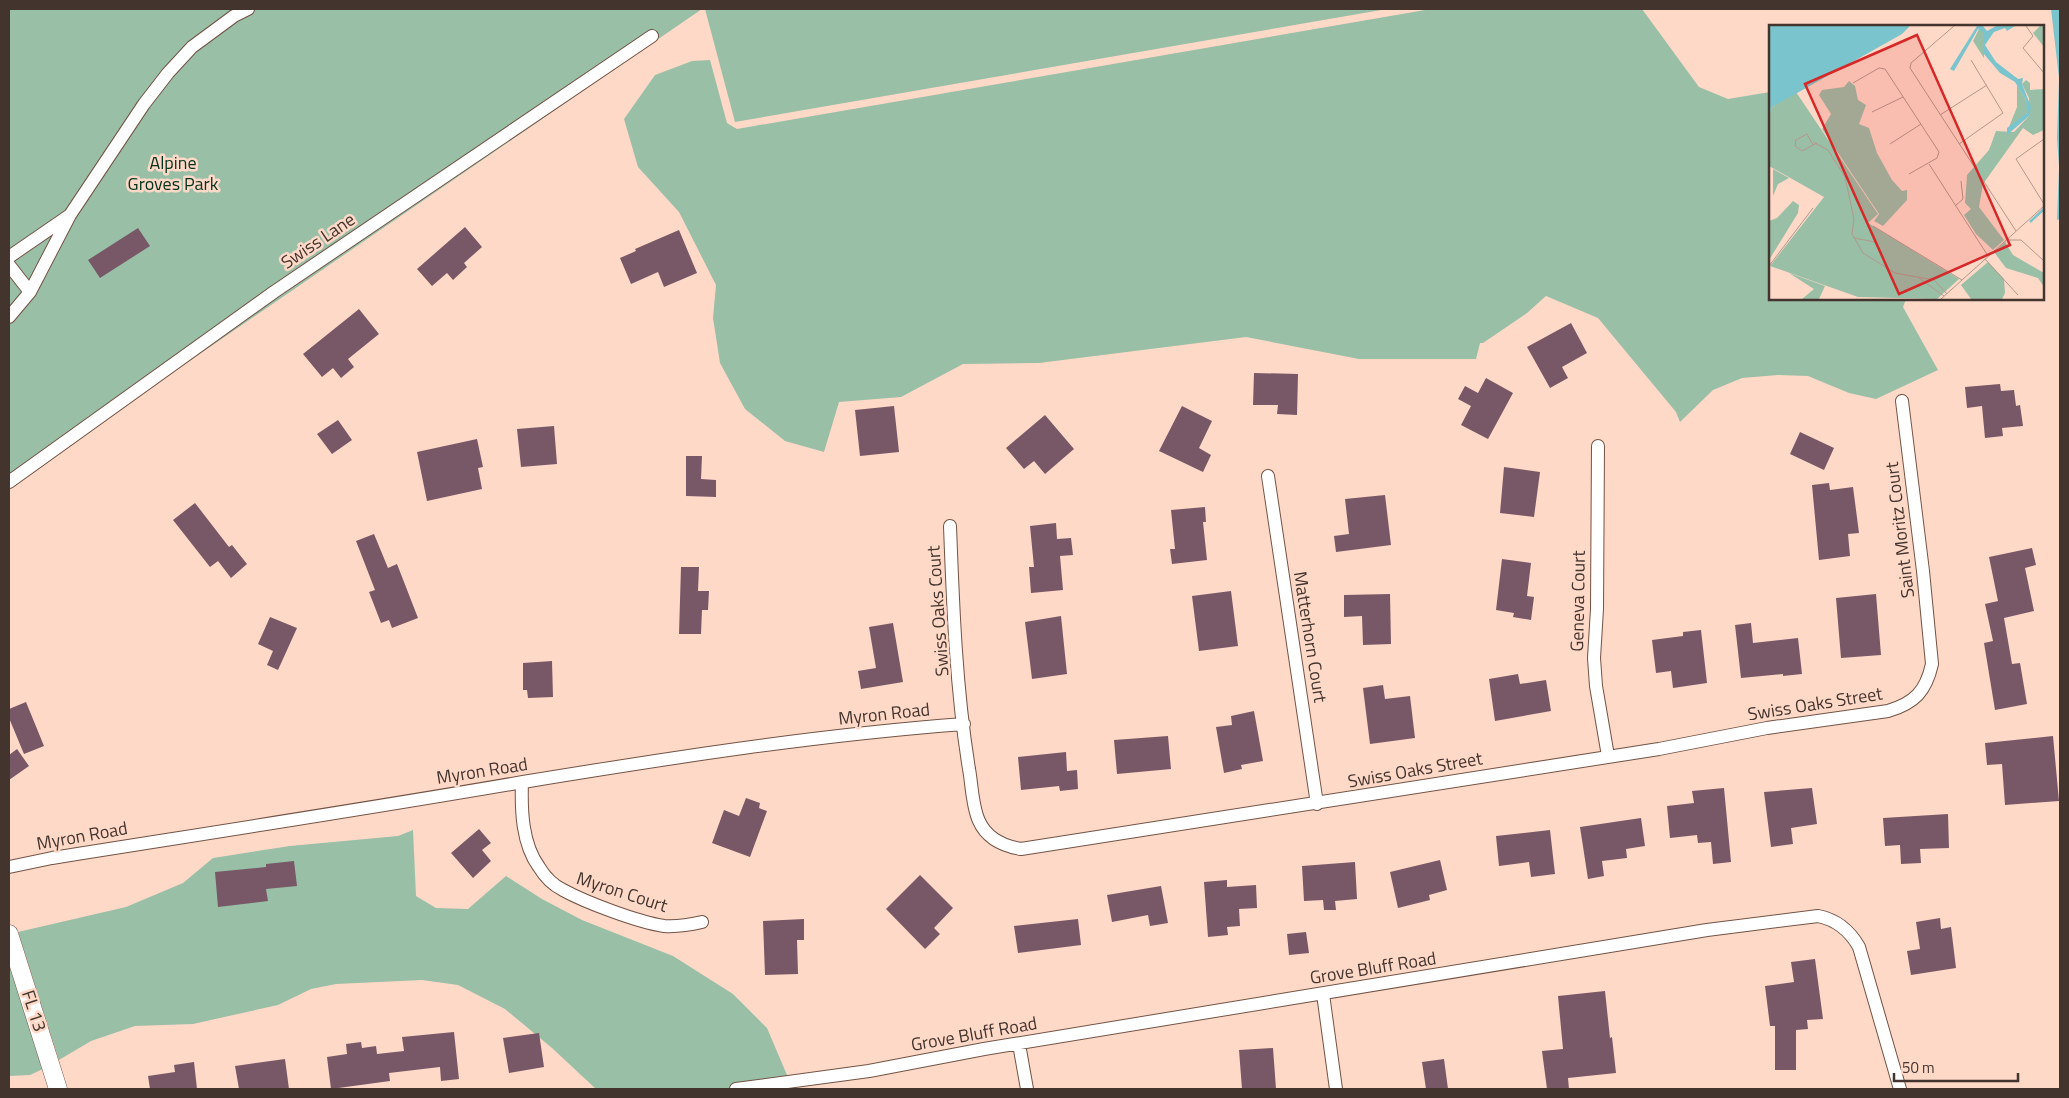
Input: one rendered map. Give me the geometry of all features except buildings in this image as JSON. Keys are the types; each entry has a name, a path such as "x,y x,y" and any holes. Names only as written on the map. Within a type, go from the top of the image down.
{"main road":[{"name":"FL 13","path":"9,934 54,1087"}],"street":[{"path":"9,317 30,292 70,216 144,104 168,72 192,47 220,26 248,9"},
{"name":"Swiss Lane","path":"9,482 274,292 652,36"},
{"path":"9,257 70,216"},
{"path":"9,265 30,292"},
{"name":"Saint Moritz Court","path":"1902,401 1932,656"},
{"name":"Geneva Court","path":"1598,446 1597,609 1594,658 1596,686 1608,756"},
{"name":"Matterhorn Court","path":"1268,476 1318,804"},
{"name":"Swiss Oaks Court","path":"950,526 953,618 964,724"},
{"name":"Swiss Oaks Street","path":"964,724 979,821 986,832 996,841 1008,847 1021,849 1318,804 1767,728 1840,719 1896,709 1910,703 1921,692 1928,679 1932,656"},
{"name":"Myron Road","path":"9,867 52,858 604,768 735,749 890,730 964,724"},
{"name":"Myron Court","path":"522,782 521,803 525,830 537,866 548,880 571,894 647,922 665,926 684,926 702,922"},
{"name":"Grove Bluff Road","path":"736,1089 870,1071 1019,1044 1707,930 1818,916 1836,922 1845,928 1859,947 1900,1089"},
{"path":"1323,994 1336,1089"},
{"path":"1019,1044 1027,1089"}],"green space":[{"name":"Alpine Groves Park","path":"9,9 702,9 9,485"},
{"path":"705,9 1387,9 735,122"},
{"path":"1431,9 1642,9 1699,87 1728,99 1769,92 1769,300 1906,300 1903,307 1938,370 1876,399 1849,393 1808,376 1778,375 1742,378 1713,390 1680,422 1676,412 1598,318 1546,296 1527,313 1483,343 1480,343 1476,359 1359,359 1246,337 1039,363 963,364 901,397 839,402 824,452 785,441 745,409 720,363 713,318 716,285 679,212 638,167 624,119 655,75 692,61 710,60 727,123 737,129"},
{"path":"413,830 416,896 436,908 468,909 506,876 542,899 582,920 673,956 733,994 767,1028 793,1089 596,1089 552,1048 505,1009 458,985 422,980 336,984 311,989 278,1005 193,1024 135,1026 91,1041 59,1060 18,932 126,907 183,883 213,858 290,846 398,836"},
{"path":"9,962 43,1069 30,1075 9,1076"}],"water":[{"path":"2051,9 2060,9 2060,219 2057,220 2059,78"}]}
